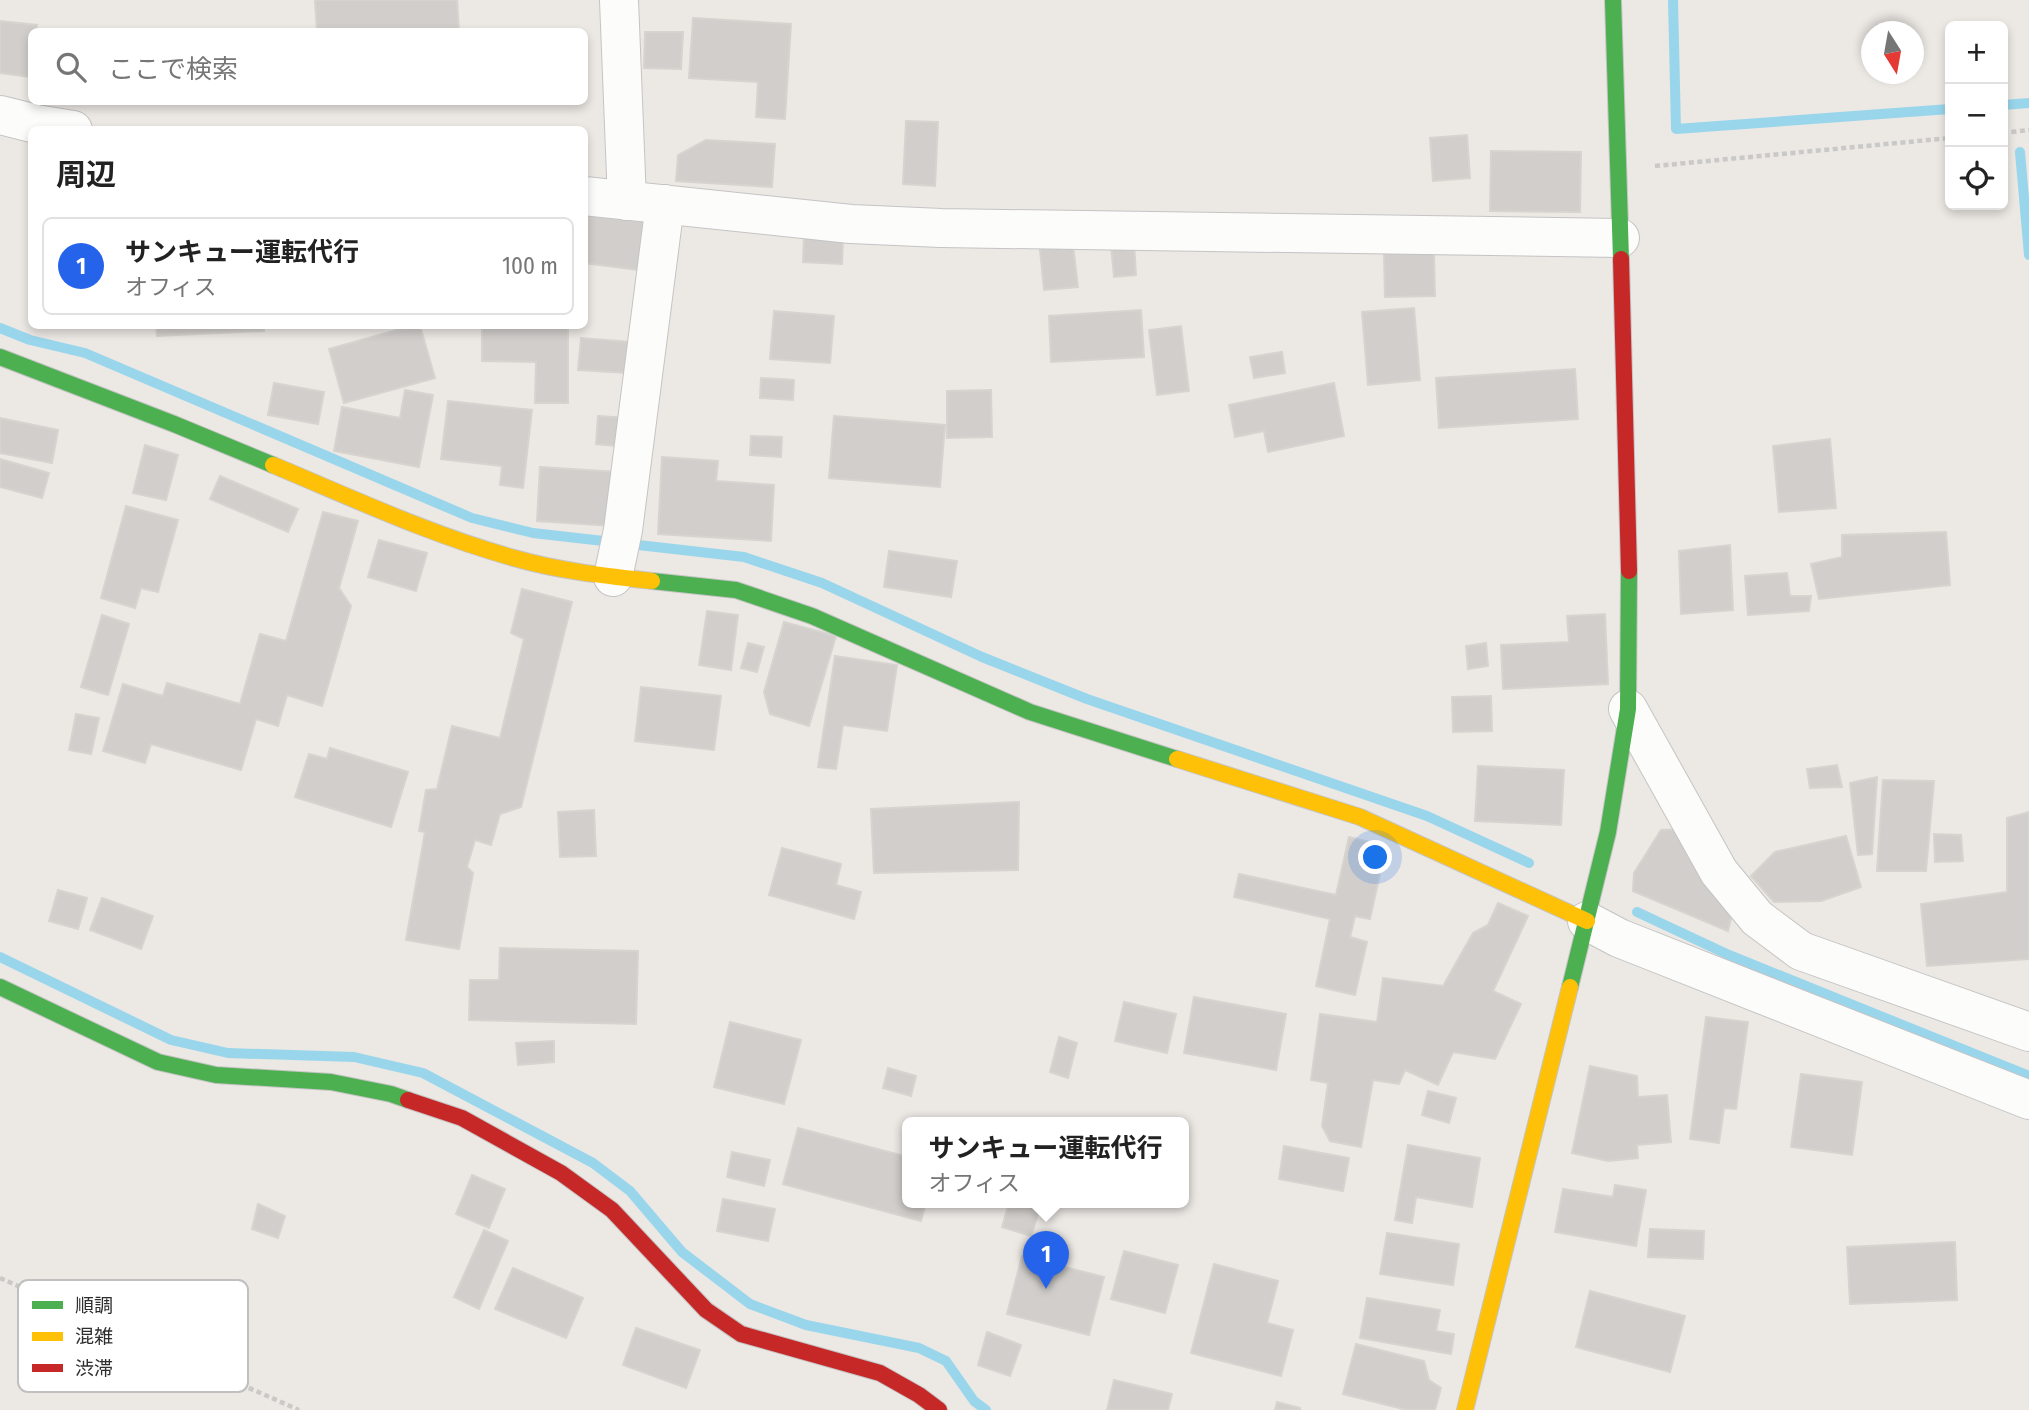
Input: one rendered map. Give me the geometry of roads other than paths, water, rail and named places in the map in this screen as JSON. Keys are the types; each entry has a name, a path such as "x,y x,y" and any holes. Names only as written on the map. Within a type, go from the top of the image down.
{"street":[{"path":"619,0 627,201"},
{"path":"1465,1410 1608,832 1628,709 1628,475 1613,0"},
{"path":"0,116 48,126"},
{"path":"588,196 851,224 941,228 1620,238"},
{"path":"618,555 665,204"},
{"path":"0,357 174,424 439,534 516,559 618,555 812,616 1030,712 1360,817 1644,948 2029,1100"},
{"path":"1628,709 1719,872 1757,918 1801,951 2029,1032"},
{"path":"0,986 158,1062 216,1075 331,1082 391,1094 462,1118 561,1173 612,1210 705,1310 741,1334 880,1373 939,1410"}],"waterway":[{"path":"1673,0 1676,129 1945,109"},
{"path":"2008,105 2029,103"},
{"path":"2020,152 2029,255"},
{"path":"0,328 30,340 85,353 472,518 533,533 744,557 822,583 982,657 1087,699 1427,816 1529,863"},
{"path":"1637,912 1729,955 2029,1076"},
{"path":"0,957 171,1040 228,1053 354,1057 423,1073 593,1163 630,1191 682,1252 750,1304 806,1325 919,1348 946,1361 974,1401 986,1410"}],"place":[{"name":"サンキュー運転代行","path":"1046,1289"}]}
